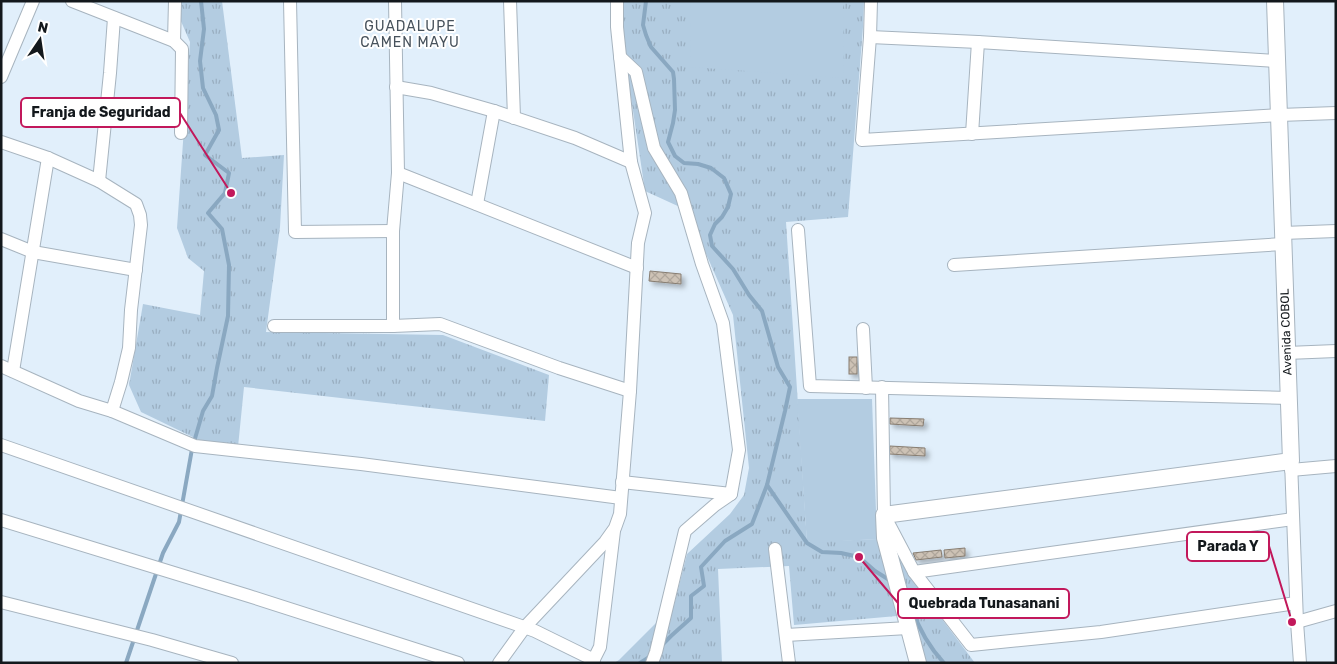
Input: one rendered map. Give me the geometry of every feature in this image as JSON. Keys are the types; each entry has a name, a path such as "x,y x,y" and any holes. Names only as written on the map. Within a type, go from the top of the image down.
{"street":[{"path":"1,77 33,1"},
{"path":"72,1 174,41 182,49 181,133"},
{"path":"174,41 175,1"},
{"path":"290,1 295,232 393,231"},
{"path":"393,326 393,231 398,173 395,1"},
{"path":"510,1 514,118"},
{"path":"1,445 524,627 593,661 600,647 615,528 620,514 630,391 638,243 645,213 631,162 617,27 617,1"},
{"path":"871,1 862,140 1336,113"},
{"name":"Avenida COBOL","path":"1274,1 1296,602 1300,663"},
{"path":"100,181 114,18"},
{"path":"870,37 1277,61"},
{"path":"972,134 978,42"},
{"path":"620,56 636,72 654,148 681,193 702,264 723,323 739,450 731,494 715,504 685,531 652,663"},
{"path":"396,87 431,93 494,111 574,138 631,162"},
{"path":"477,204 494,111"},
{"path":"1,142 48,158 100,181 136,204 141,225 131,310 130,348 112,412"},
{"path":"48,158 33,252 7,368 79,401 112,412 195,446 360,464 621,498"},
{"path":"398,173 637,268"},
{"path":"798,230 810,386 1289,398"},
{"path":"954,265 1283,238 1336,231"},
{"path":"1,239 33,252 136,270"},
{"path":"274,326 440,324 558,368 630,391"},
{"path":"862,329 866,388"},
{"path":"1287,353 1336,351"},
{"path":"882,387 885,538 918,663"},
{"path":"884,515 1291,465 1336,466"},
{"path":"622,482 731,494"},
{"path":"884,515 914,572 971,645 1101,632 1296,602"},
{"path":"914,572 1293,519"},
{"path":"1,520 458,663"},
{"path":"499,663 524,627 605,542 615,528"},
{"path":"775,548 789,663"},
{"path":"1,602 152,640 232,663"},
{"path":"1297,622 1336,611"},
{"path":"786,635 908,628"}],"green space":[{"path":"180,1 222,1 242,158 284,155 280,227 266,332 443,335 549,375 545,421 244,387 238,447 199,440 141,412 129,385 143,304 200,315 204,271 188,258 177,228 190,42 180,19"},
{"path":"624,1 864,1 848,217 786,222 807,542 877,539 897,616 794,625 789,566 718,569 722,663 614,663 674,605 687,554 730,514 744,495 749,468 733,315 703,247 693,213 645,191 629,84 623,24"},
{"path":"691,1 843,1 844,78 690,67"},
{"path":"797,399 872,399 877,539 807,543"},
{"path":"895,550 908,574 975,663 927,663 924,658"}],"building":[{"path":"650,271 681,274 681,284 649,281"},
{"path":"849,357 857,357 857,374 849,374"},
{"path":"890,418 924,419 923,426 890,424"},
{"path":"890,446 925,448 925,456 889,454"},
{"path":"965,548 965,556 945,558 944,550"},
{"path":"941,550 942,557 916,560 913,553"}],"waterway":[{"path":"194,442 203,411 212,396 228,316 229,265 222,229 208,213 225,193 229,173 205,155 219,130 216,115 203,88 200,61 204,29 201,1"},
{"path":"646,1 643,25 646,35 651,47 673,72 675,110 668,142 675,156 684,163 698,164 711,168 724,178 731,194 728,207 715,224 710,235 712,246 733,269 749,295 762,311 778,367 790,387 767,485 752,524 725,541 701,567 704,586 691,596 691,618 661,646"},
{"path":"126,663 163,553 179,522 192,449"},
{"path":"767,485 807,543 822,552 841,553 859,557 875,571 891,581"},
{"path":"912,609 925,638 944,663"},
{"path":"640,663 651,656"}],"place":[{"name":"Franja de Seguridad","path":"231,193"},
{"name":"Quebrada Tunasanani","path":"859,557"},
{"name":"Parada Y","path":"1292,622"}],"district":[{"name":"GUADALUPE CAMEN MAYU","path":"410,34"}]}
